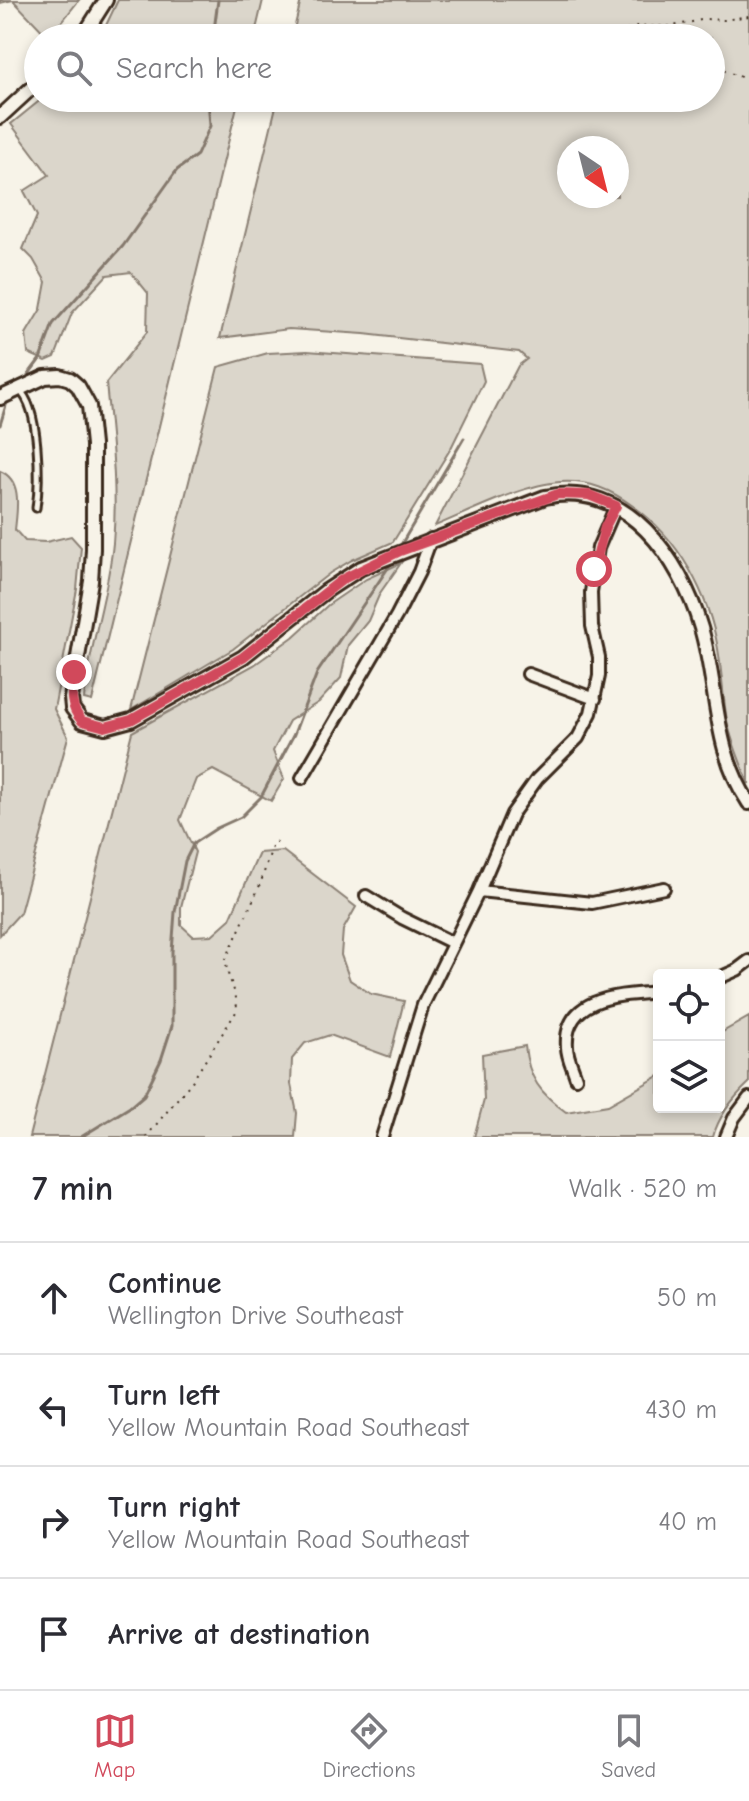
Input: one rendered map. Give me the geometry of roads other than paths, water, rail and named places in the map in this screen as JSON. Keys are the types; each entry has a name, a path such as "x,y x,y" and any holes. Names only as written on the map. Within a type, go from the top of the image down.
{"street":[{"path":"91,24 106,0"},
{"path":"0,117 24,95"},
{"path":"0,398 45,377 60,376 78,386 89,406 93,445 93,549 91,581 71,698 76,715 87,723 105,727 131,720 243,657 361,568 431,539 558,494 589,495 633,517 657,542 683,582 693,602 707,650 725,755 749,803"},
{"path":"382,1137 423,1005 479,891 512,814 537,779 578,738 595,699 599,657 592,626 591,592 598,548 616,506"},
{"path":"302,778 397,615 419,572 431,539"},
{"path":"528,674 595,699"},
{"path":"479,891 592,903 664,888"},
{"path":"366,896 453,943"},
{"path":"725,975 749,961"},
{"path":"576,1078 566,1045 575,1017 593,1002 605,997 653,993"},
{"path":"726,1137 734,1118 749,1098"}],"lane":[{"path":"17,389 28,400 39,454 36,508"}],"waterway":[{"path":"215,24 218,0"},
{"path":"28,375 40,359 53,324 123,246 177,170 197,155 210,126 209,112"},
{"path":"0,425 7,402"},
{"path":"402,543 464,438"},
{"path":"81,1137 144,1095 161,1060 172,1026 175,912 185,861 194,843 241,817 261,797 294,734 317,673 390,565"}]}
